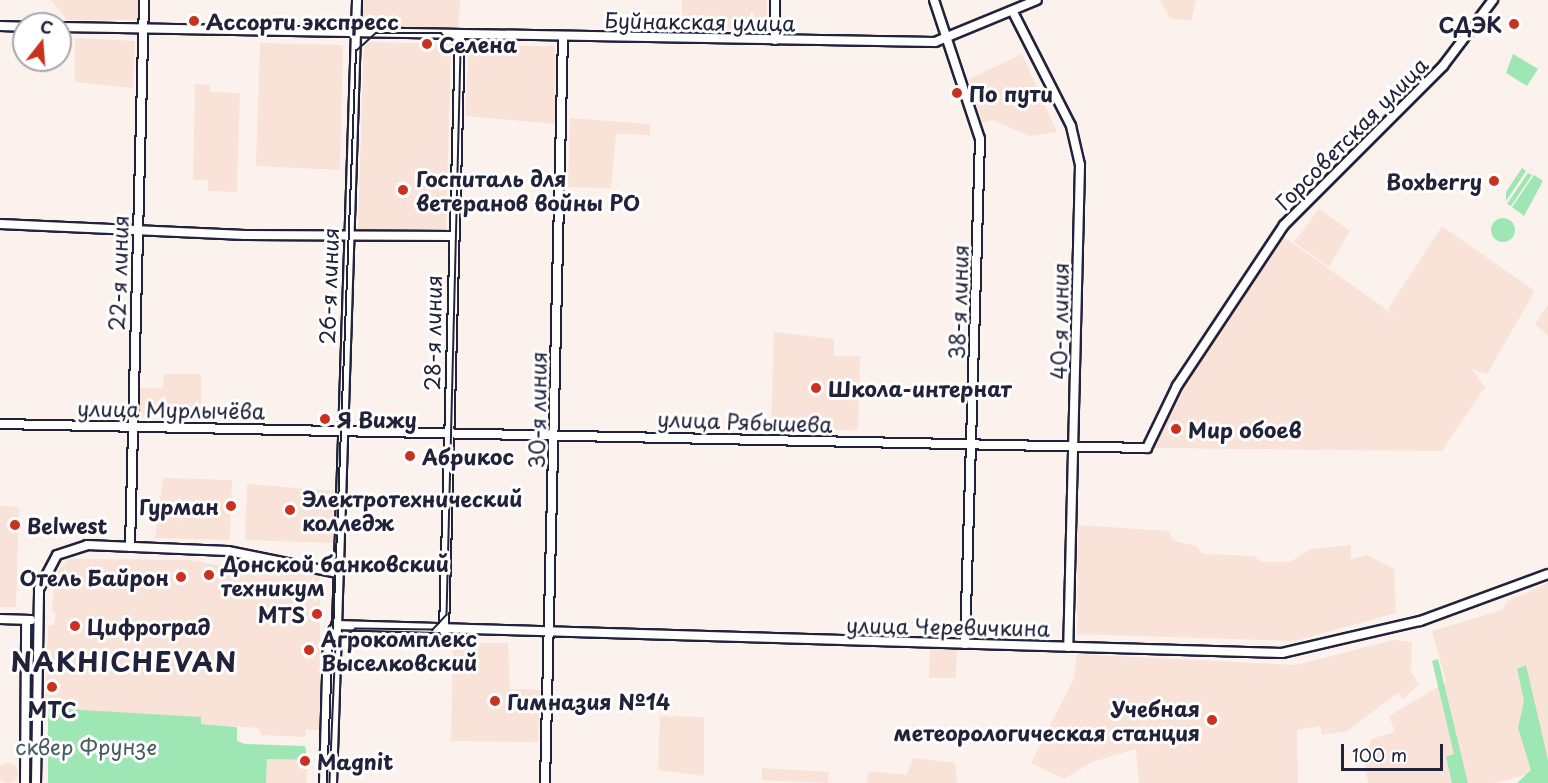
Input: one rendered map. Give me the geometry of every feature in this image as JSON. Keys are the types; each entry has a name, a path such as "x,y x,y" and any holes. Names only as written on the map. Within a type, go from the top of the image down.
{"street":[{"name":"22-я линия","path":"130,547 131,427 144,0"},
{"name":"26-я линия","path":"336,625 354,34 357,0"},
{"path":"775,0 775,40"},
{"name":"38-я линия","path":"934,0 980,139 965,644"},
{"name":"Буйнакская улица","path":"72,27 563,38 775,40 948,38 1037,0"},
{"name":"Горсоветская улица","path":"1147,448 1177,386 1284,225 1443,66 1493,0"},
{"name":"40-я линия","path":"1013,12 1078,150 1079,251 1068,647"},
{"name":"28-я линия","path":"444,631 452,236 460,36"},
{"name":"30-я линия","path":"545,783 563,38"},
{"path":"0,224 348,236 452,236"},
{"name":"улица Мурлычёва","path":"0,424 342,430"},
{"name":"улица Рябышева","path":"342,430 554,433 970,446 1147,448"},
{"path":"36,783 39,589 49,566 57,555 87,545 228,551 337,573"},
{"name":"улица Черевичкина","path":"336,625 444,631 1282,653 1420,621 1548,574"},
{"path":"0,619 37,621"},
{"path":"26,620 26,783"},
{"path":"324,783 328,642 336,625"},
{"path":"332,783 336,625"}],"shaded area":[{"path":"51,0 138,0 138,20 72,20 72,12 61,12"},
{"path":"360,0 460,0 458,29 360,28"},
{"path":"682,0 767,0 767,29 682,28"},
{"path":"1160,0 1196,0 1191,21 1170,18"},
{"path":"75,38 135,41 133,88 75,82"},
{"path":"364,42 451,44 446,232 358,229"},
{"path":"260,43 343,45 340,170 256,166"},
{"path":"469,46 555,46 555,124 465,116"},
{"path":"1022,54 1057,132 1029,136 993,120 982,123 969,79"},
{"path":"195,84 210,85 210,92 240,93 237,192 208,191 208,180 193,180"},
{"path":"570,118 650,124 650,135 616,134 611,188 568,187"},
{"path":"1319,209 1350,231 1329,267 1294,242"},
{"path":"1442,226 1535,291 1487,374 1471,369 1485,387 1442,451 1154,448 1181,387 1281,235 1400,319 1388,309"},
{"path":"1548,304 1548,336 1535,324"},
{"name":"Школа-интернат","path":"774,332 834,339 834,356 860,356 858,430 771,429"},
{"path":"164,374 201,374 201,418 138,417 139,388 163,388"},
{"path":"163,478 232,480 230,540 155,538"},
{"name":"Электротехнический колледж","path":"247,484 334,491 333,543 245,540"},
{"path":"0,506 19,507 16,607 0,607"},
{"path":"1078,525 1168,531 1174,541 1196,546 1203,554 1255,556 1261,562 1290,562 1311,549 1351,545 1351,559 1367,555 1394,569 1396,613 1295,641 1077,634"},
{"path":"69,559 189,560 257,572 320,575 320,730 306,729 306,737 261,735 258,728 200,724 201,718 45,708 48,626 54,625 56,614 52,610 55,574"},
{"path":"1548,583 1548,770 1494,783 1368,783 1364,762 1371,739 1395,732 1389,716 1446,682 1432,631 1502,610 1506,602"},
{"path":"1393,640 1412,642 1411,672 1419,684 1403,699 1398,693 1347,731 1322,735 1320,726 1297,730 1298,783 1139,783 1136,749 1092,762 1064,779 1031,763 1074,678 1077,654 1296,665"},
{"name":"Гимназия №14","path":"453,643 508,643 510,689 540,690 538,742 451,741"},
{"path":"930,649 957,649 956,678 929,678"},
{"path":"660,716 704,717 704,776 658,770"},
{"path":"913,758 955,763 957,783 867,783 868,771 907,775"},
{"path":"267,759 308,760 307,783 266,783"},
{"path":"8,763 15,766 18,773 15,780 8,783 1,780 -2,773 1,766"},
{"path":"762,768 829,772 828,783 762,780"}],"green space":[{"path":"1513,54 1538,69 1527,86 1506,73"},
{"path":"1522,168 1526,171 1506,201 1506,192"},
{"path":"1528,173 1532,175 1511,206 1507,204"},
{"path":"1534,175 1543,181 1524,216 1512,207"},
{"path":"1503,218 1512,221 1515,230 1512,239 1503,242 1494,239 1491,230 1494,221"},
{"path":"1438,659 1468,783 1452,783 1446,757 1454,754 1432,661"},
{"path":"1526,665 1548,760 1548,783 1517,783 1531,770 1518,728 1524,701 1517,669"},
{"name":"сквер Фрунзе","path":"48,708 201,717 201,724 237,727 237,741 245,744 305,746 308,760 267,759 266,783 48,783"}],"tram line":[{"path":"327,783 356,51 376,33 441,33 461,51 447,615 433,630 356,629 336,644 330,783"}],"place":[{"name":"Ассорти экспресс","path":"194,21"},
{"name":"СДЭК","path":"1514,24"},
{"name":"Селена","path":"427,44"},
{"name":"По пути","path":"957,93"},
{"name":"Boxberry","path":"1494,181"},
{"name":"Госпиталь для ветеранов войны РО","path":"403,190"},
{"name":"Школа-интернат","path":"816,388"},
{"name":"Я Вижу","path":"325,419"},
{"name":"Мир обоев","path":"1176,429"},
{"name":"Абрикос","path":"410,456"},
{"name":"Гурман","path":"231,506"},
{"name":"Электротехнический колледж","path":"290,510"},
{"name":"Belwest","path":"15,525"},
{"name":"Донской банковский техникум","path":"209,575"},
{"name":"Отель Байрон","path":"181,577"},
{"name":"MTS","path":"317,614"},
{"name":"Цифроград","path":"75,626"},
{"name":"Агрокомплекс Выселковский","path":"309,650"},
{"name":"МТС","path":"52,687"},
{"name":"Гимназия №14","path":"495,701"},
{"name":"Учебная метеорологическая станция","path":"1212,720"},
{"name":"Magnit","path":"305,761"}],"district":[{"name":"NAKHICHEVAN","path":"124,661"}]}
